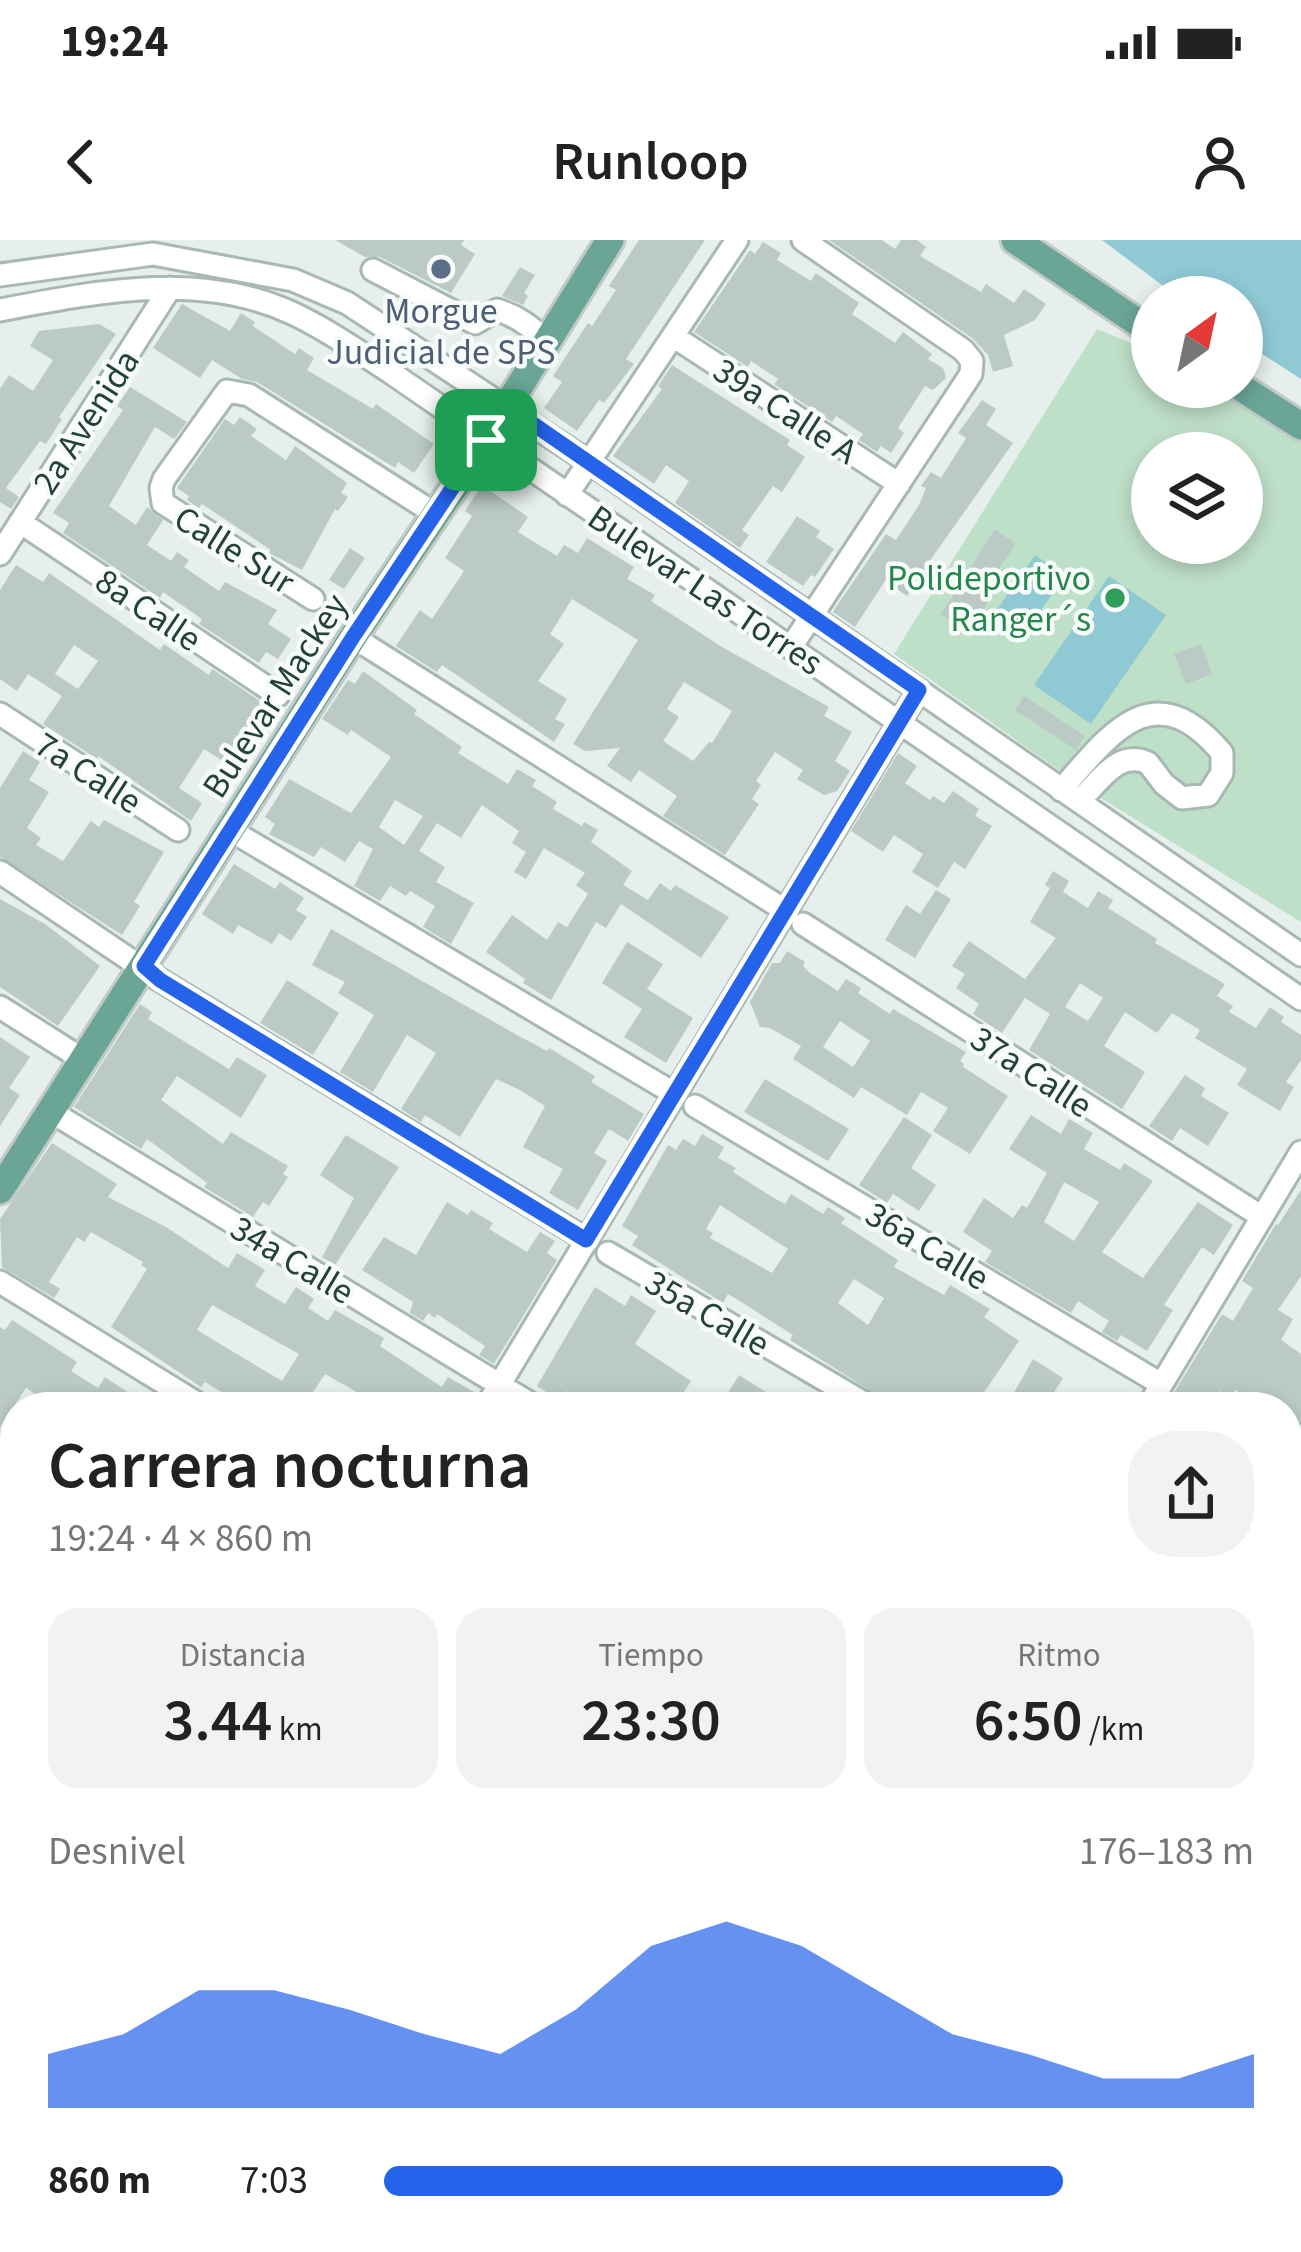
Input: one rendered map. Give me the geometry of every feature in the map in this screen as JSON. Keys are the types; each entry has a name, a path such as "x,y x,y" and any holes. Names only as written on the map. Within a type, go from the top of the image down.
{"main road":[{"name":"Bulevar Mackey","path":"2,1181 353,637 486,440 610,240"},
{"path":"1015,240 1131,318"},
{"path":"1263,402 1301,426"}],"street":[{"path":"567,495 737,240"},
{"path":"791,647 971,374 972,362 963,350 802,240"},
{"name":"Bulevar Las Torres","path":"0,274 122,256 186,257 319,288 507,406 1301,955"},
{"path":"373,270 475,322 497,310 505,312 548,342"},
{"name":"Bulevar Las Torres","path":"0,310 124,290 170,288 232,295 292,313 390,372 1301,999"},
{"name":"2a Avenida","path":"0,554 170,288"},
{"name":"39a Calle A","path":"673,336 899,484"},
{"path":"390,372 409,342"},
{"name":"Calle Sur","path":"313,599 170,510 161,496 164,479 220,397 234,391 248,395 437,515"},
{"name":"8a Calle","path":"20,522 278,695"},
{"name":"37a Calle","path":"353,637 1262,1217"},
{"path":"496,1392 586,1240 685,1100 794,917 919,690"},
{"path":"1151,712 1177,715 1202,728 1222,753 1222,772 1208,795 1182,797 1148,763 1127,758 1070,796 1115,732 1151,712"},
{"name":"7a Calle","path":"0,714 178,830"},
{"name":"36a Calle","path":"230,830 1162,1384"},
{"path":"0,872 180,992 586,1240"},
{"path":"0,1007 82,1059"},
{"name":"34a Calle","path":"50,1111 511,1392"},
{"path":"1157,1392 1301,1152"},
{"name":"35a Calle","path":"608,1252 846,1392"},
{"path":"0,1282 179,1392"}],"green space":[{"name":"Polideportivo Ranger´s","path":"1097,329 1131,343 1131,408 1262,408 1301,431 1301,922 1080,785 894,654"}],"water":[{"path":"1102,240 1301,240 1301,379 1263,355 1263,276 1150,276"},
{"path":"1035,555 1065,576 1026,631 996,611"},
{"path":"1109,576 1166,615 1091,724 1034,685"}],"building":[{"path":"335,240 464,240 461,245 475,254 451,293"},
{"path":"639,240 705,240 626,359 634,364 577,431 544,408 562,382 553,376 616,290 609,286"},
{"path":"829,240 882,240 895,249 901,240 917,240 926,247 920,256 981,292 986,284 1014,303 1024,289 1046,304 1035,320 1004,335 1013,366 993,372 988,355 972,338"},
{"path":"763,242 781,253 777,260 811,281 816,273 859,303 852,314 895,343 903,332 943,368 946,378 933,390 925,386 898,428 904,433 891,453 881,446 877,452 859,440 863,434 836,416 832,422 774,384 778,379 751,361 748,367 694,332 750,250 755,254"},
{"path":"520,267 535,275 523,305 502,296"},
{"path":"182,304 230,331 241,313 295,354 299,348 314,358 307,370 373,409 376,404 434,444 414,473 398,462 395,468 257,382 242,379 212,360 200,378 153,348"},
{"path":"99,324 116,334 46,444 40,441 6,488 19,497 11,509 0,502 0,389 9,375 33,391 53,360 30,346 39,331"},
{"path":"672,365 790,440 787,445 805,457 782,492 773,486 742,530 749,535 740,548 675,503 689,481 666,465 654,484 613,456 662,389 658,386"},
{"path":"130,387 187,422 174,439 155,427 109,506 136,525 147,507 163,520 147,545 171,561 177,552 189,560 184,567 219,591 225,582 277,610 268,624 291,639 278,659 266,652 259,663 199,624 202,619 163,592 160,598 63,533 69,523 53,513 123,410 117,406"},
{"path":"982,400 996,409 986,425 1013,443 929,562 935,565 926,579 920,575 907,596 885,581 855,627 833,612 886,534 896,540 919,505 926,488 921,486 931,472 941,478 966,438 958,433"},
{"path":"240,417 257,429 251,436 286,460 295,446 347,483 341,493 348,497 335,509 302,570 269,553 271,550 202,504 199,508 177,488 225,419 234,425"},
{"path":"482,485 528,517 518,532 557,556 564,545 578,553 587,538 634,567 627,579 655,595 651,601 829,707 824,716 852,732 835,761 850,771 837,791 824,795 797,779 803,770 775,752 756,781 761,785 752,799 759,804 725,855 663,816 677,796 639,770 631,782 607,766 620,748 585,751 573,744 638,640 572,599 550,634 564,644 538,681 567,699 555,719 565,724 554,742 442,665 437,672 396,646 420,610 432,619 464,571 445,558 472,516 465,511","holes":["684,682 732,711 712,743 693,761 663,741 679,717 667,709"]},
{"path":"797,516 820,531 816,537 834,549 803,586 766,562"},
{"path":"995,529 1016,544 994,576 1002,581 968,632 941,614"},
{"path":"350,548 365,558 344,589 329,580"},
{"path":"16,565 43,582 49,573 160,650 164,644 209,675 212,669 269,707 231,766 204,749 179,788 202,803 191,821 43,724 62,696 28,674 17,691 0,679 0,590","holes":["74,645 98,661 78,689 55,674"]},
{"path":"1201,644 1212,674 1186,684 1174,654"},
{"path":"363,671 462,747 458,753 508,784 517,769 536,780 532,786 557,802 553,809 598,830 591,842 632,871 623,885 648,900 660,883 671,891 675,885 729,917 701,958 621,904 606,928 596,922 551,1000 523,983 525,979 486,952 512,915 547,940 558,922 567,927 588,894 576,885 585,873 544,848 526,879 514,872 526,852 512,843 519,831 482,805 461,838 437,823 419,851 445,867 436,882 474,903 451,944 423,927 435,906 410,891 406,896 390,886 380,901 354,886 373,849 359,841 345,862 321,847 314,857 269,834 275,824 265,817 289,779 351,813 391,757 351,730 348,735 322,719 348,680 355,684","holes":["395,800 423,816 404,845 379,827"]},
{"path":"1024,696 1085,736 1076,750 1015,710"},
{"path":"23,751 40,762 29,780 49,792 27,828 41,838 36,845 63,861 91,821 99,827 104,820 164,852 134,902 140,906 122,935 0,857 0,788"},
{"path":"898,753 917,766 905,783 930,800 933,796 944,803 953,791 979,809 975,816 992,826 965,869 954,862 938,888 912,872 923,854 894,835 883,852 851,831"},
{"path":"234,864 275,889 280,882 304,898 296,910 307,917 291,941 279,933 272,944 238,925 233,934 202,914"},
{"path":"1053,871 1069,881 1063,892 1088,908 1098,891 1113,900 1108,908 1157,939 1155,943 1225,984 1217,996 1233,1006 1229,1012 1256,1028 1270,1007 1284,1017 1281,1022 1301,1035 1301,1060 1286,1082 1294,1087 1280,1111 1237,1085 1247,1069 1195,1038 1200,1030 1172,1013 1157,1033 1125,1012 1104,1046 1145,1072 1122,1109 1029,1050 1050,1014 1025,998 1002,1033 973,1014 979,1004 956,988 965,974 952,966 969,941 1025,979 1056,938 1030,922 1050,888 1045,885","holes":["1080,983 1103,998 1088,1021 1065,1007"]},
{"path":"936,890 951,899 915,958 885,940 906,905 920,914"},
{"path":"0,899 45,924 100,966 58,1026 0,987"},
{"path":"331,929 517,1035 549,1048 595,1076 591,1082 644,1114 628,1141 609,1129 594,1153 607,1161 578,1210 549,1193 563,1169 523,1147 545,1106 520,1090 496,1079 460,1137 425,1115 421,1122 401,1109 436,1053 407,1035 373,1092 340,1072 374,1015 338,993 345,982 312,965"},
{"path":"627,942 663,964 647,989 693,1018 666,1063 624,1037 642,1009 602,983"},
{"path":"787,951 838,991 846,979 890,1014 893,1009 966,1052 960,1061 963,1067 1008,1096 970,1154 933,1131 948,1108 921,1092 907,1115 861,1087 854,1098 793,1059 801,1046 760,1027 750,1002 772,963 780,963","holes":["840,1021 870,1041 853,1067 823,1047"]},
{"path":"287,980 339,1013 313,1055 260,1023"},
{"path":"140,1004 152,1012 148,1019 229,1069 237,1057 267,1075 241,1118 177,1076 161,1100 223,1144 231,1132 288,1166 283,1174 288,1177 269,1206 263,1202 253,1217 204,1187 207,1183 147,1139 141,1149 74,1107"},
{"path":"0,1037 30,1057 9,1088 20,1095 0,1126"},
{"path":"1185,1075 1205,1088 1201,1096 1229,1113 1208,1146 1180,1128 1172,1141 1149,1126"},
{"path":"765,1079 849,1129 828,1161 744,1112"},
{"path":"1031,1115 1061,1134 1069,1119 1093,1133 1084,1149 1120,1170 1124,1163 1153,1181 1102,1252 1143,1278 1198,1202 1233,1225 1214,1255 1202,1247 1164,1305 1173,1310 1147,1351 1121,1335 1117,1341 1102,1332 1109,1321 1078,1301 1071,1313 985,1262 992,1251 963,1232 984,1198 1013,1218 1022,1205 1027,1208 1047,1173 1009,1149","holes":["1064,1182 1099,1202 1074,1241 1044,1222"]},
{"path":"904,1117 932,1135 911,1168 936,1185 919,1211 893,1194 887,1203 859,1185"},
{"path":"702,1134 724,1147 718,1158 736,1168 733,1172 774,1198 785,1204 791,1194 823,1214 828,1207 845,1218 841,1223 898,1260 894,1267 944,1295 950,1285 990,1309 984,1317 1019,1341 984,1392 872,1392 790,1340 793,1335 743,1303 728,1294 723,1303 632,1245 638,1236 622,1226 668,1145 676,1150 683,1139 695,1146","holes":["720,1205 788,1249 772,1273 710,1238 713,1233 706,1229","854,1279 884,1298 868,1325 838,1303"]},
{"path":"346,1135 399,1167 335,1265 322,1257 354,1198 320,1175"},
{"path":"52,1143 117,1184 108,1197 166,1227 228,1268 237,1253 265,1270 255,1286 285,1304 296,1287 314,1299 308,1308 328,1321 335,1310 384,1338 380,1346 442,1387 448,1377 474,1392 357,1392 325,1374 313,1392 221,1392 205,1382 201,1387 111,1327 147,1269 143,1262 91,1232 84,1242 77,1237 49,1282 60,1289 54,1298 2,1267 0,1219","holes":["212,1305 299,1354 282,1381 197,1330"]},
{"path":"1301,1190 1301,1276 1278,1310 1293,1319 1281,1340 1301,1354 1301,1392 1174,1392 1222,1314 1233,1321 1253,1288 1242,1281"},
{"path":"447,1202 493,1223 489,1229 527,1252 540,1232 555,1241 547,1253 557,1260 494,1364 479,1355 485,1346 437,1314 435,1318 428,1313 423,1321 410,1313 413,1302 362,1270 384,1237 416,1255"},
{"path":"595,1287 625,1306 631,1295 656,1311 635,1344 691,1381 684,1392 546,1392 537,1386"},
{"path":"12,1320 77,1362 71,1371 98,1388 105,1377 128,1392 32,1392 26,1388 0,1392 0,1327 5,1330"},
{"path":"1033,1359 1063,1378 1054,1392 1014,1392"},
{"path":"739,1375 766,1392 728,1392"}],"place":[{"name":"Morgue Judicial de SPS","path":"441,269"},
{"name":"Polideportivo Ranger´s","path":"1115,598"}],"route":[{"path":"507,406 919,690 586,1240 144,966 353,637 486,440 507,406"}]}
